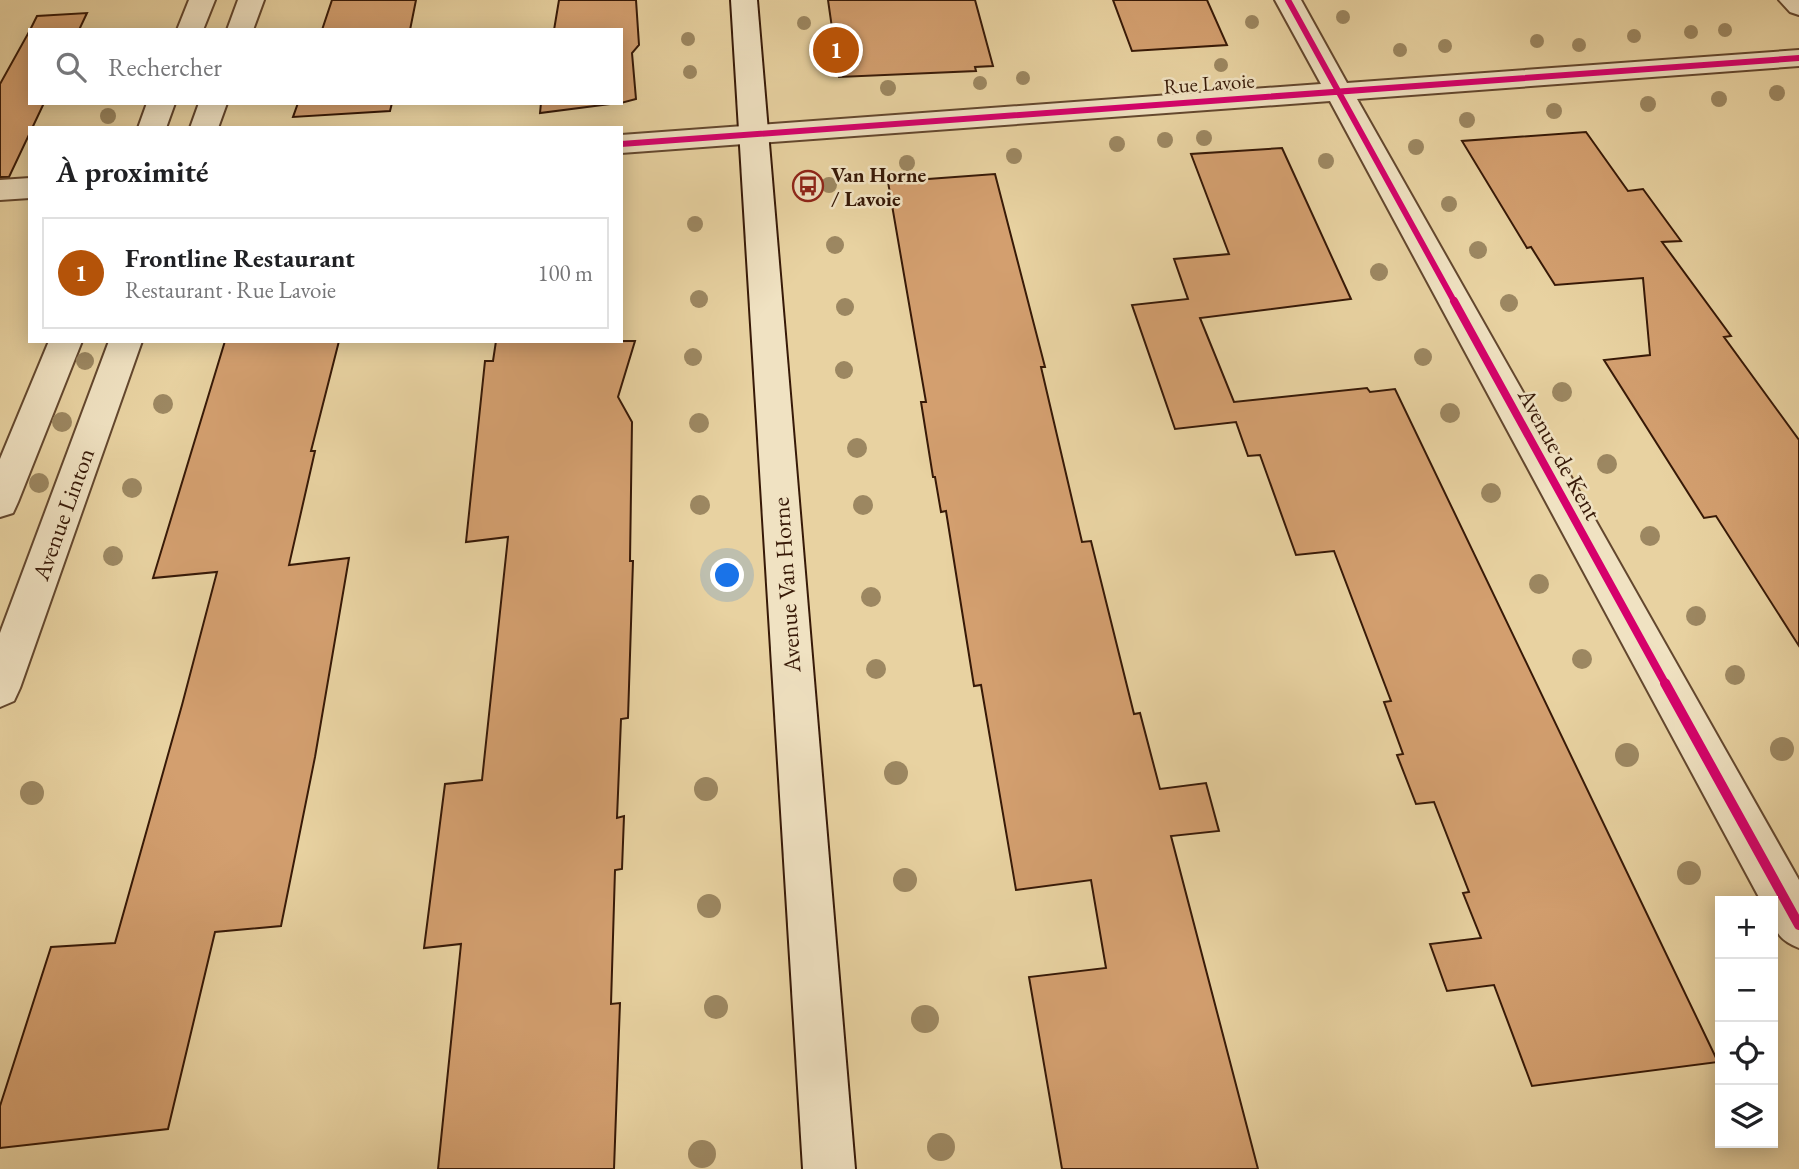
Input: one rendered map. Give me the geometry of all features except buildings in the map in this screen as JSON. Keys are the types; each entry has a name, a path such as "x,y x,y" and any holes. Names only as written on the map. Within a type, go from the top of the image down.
{"street":[{"path":"191,28 202,0"},
{"path":"241,28 251,0"},
{"name":"Avenue Van Horne","path":"744,0 829,1169"},
{"name":"Avenue de Kent","path":"1288,0 1799,925"},
{"path":"1792,0 1799,7"},
{"name":"Rue Lavoie","path":"623,144 1799,58"},
{"path":"153,126 160,105"},
{"path":"205,126 212,105"},
{"path":"0,190 28,188"},
{"path":"0,502 65,343"},
{"name":"Avenue Linton","path":"0,688 125,343"}],"cycle path":[{"path":"1288,0 1799,925"},
{"path":"623,144 1799,58"}],"place":[{"name":"Frontline Restaurant","path":"836,50"},
{"name":"Van Horne / Lavoie","path":"808,186"}]}
